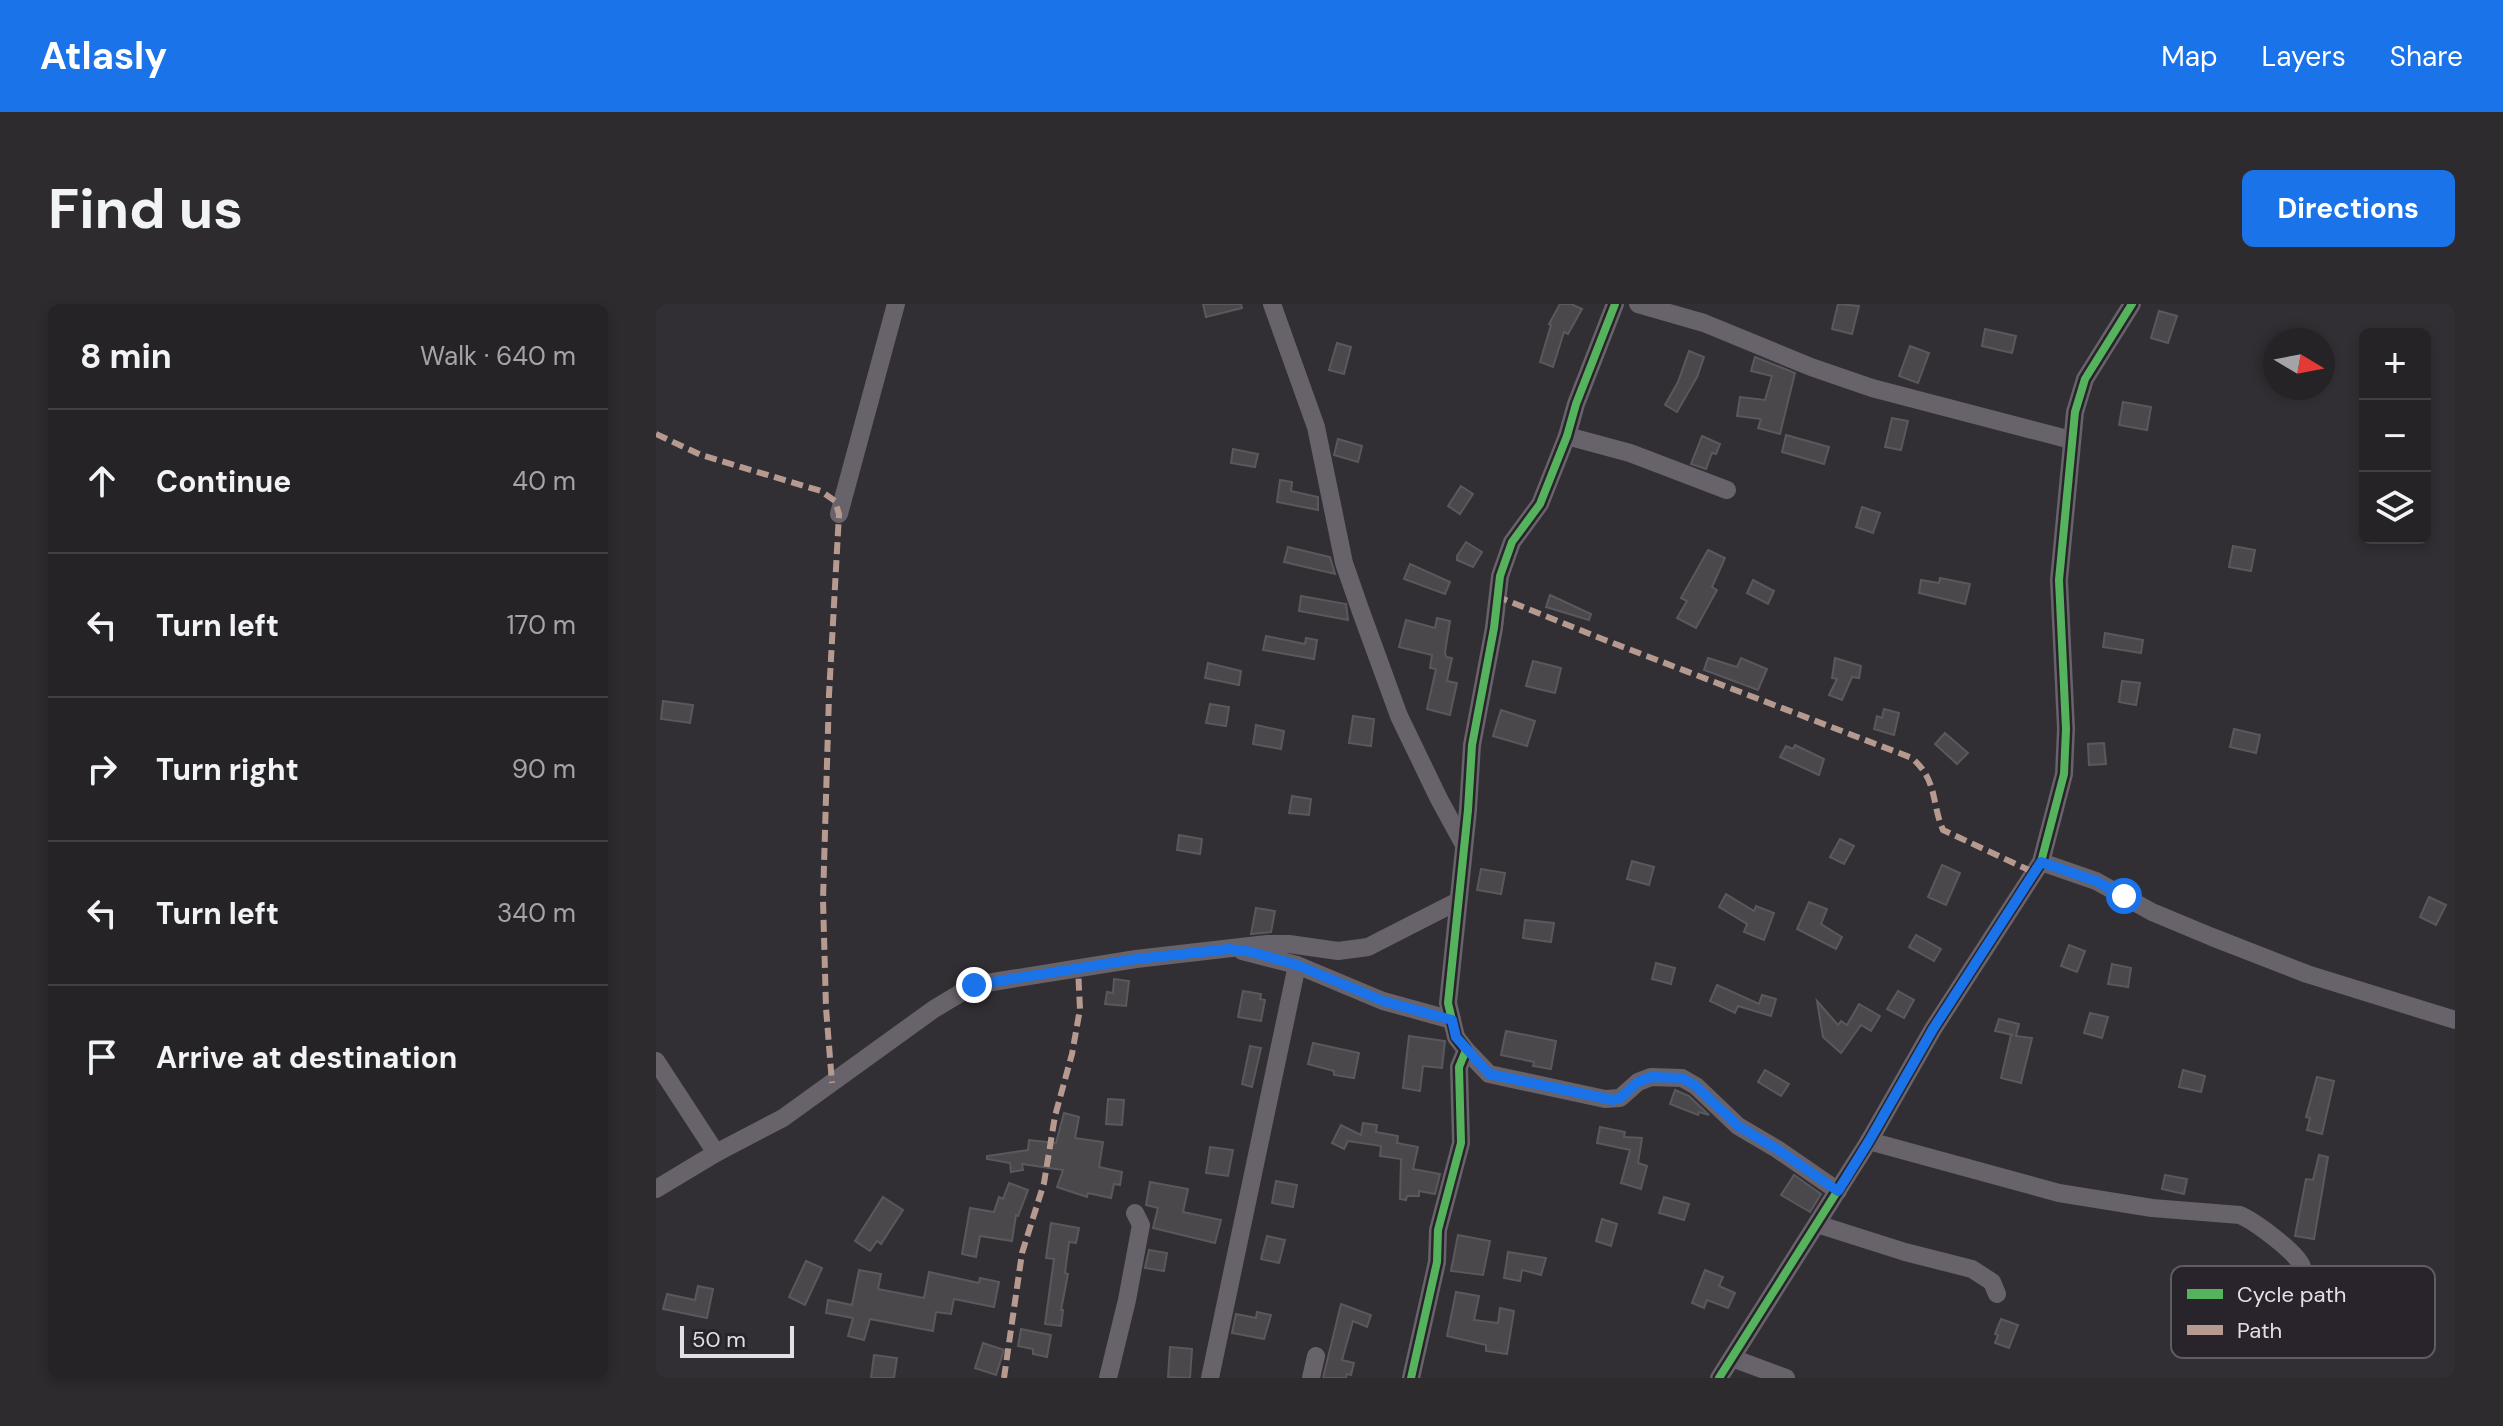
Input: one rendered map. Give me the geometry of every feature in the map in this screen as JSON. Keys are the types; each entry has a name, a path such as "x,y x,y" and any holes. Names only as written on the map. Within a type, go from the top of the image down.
{"street":[{"path":"839,514 896,304"},
{"path":"1272,304 1316,427 1344,563 1360,609 1399,716 1464,845"},
{"path":"1615,304 1540,504 1512,542 1500,576 1494,628 1472,745 1448,1003 1456,1037 1489,1074 1605,1099 1620,1098 1638,1082 1651,1077 1682,1078 1696,1086 1738,1126 1838,1191"},
{"path":"1638,304 1704,323 1811,367 1872,388 2071,440"},
{"path":"1719,1378 1869,1141 1933,1029 2041,862 2064,774 2066,729 2059,580 2075,412 2085,379 2132,304"},
{"path":"1567,436 1630,453 1727,490"},
{"path":"2041,862 2096,881 2152,912 2307,974 2455,1020"},
{"path":"656,1189 783,1118 934,1009 974,985 1136,959 1278,944 1353,950 1368,947 1458,901"},
{"path":"1229,949 1297,965 1383,1001 1452,1020"},
{"path":"1210,1378 1297,965"},
{"path":"1411,1378 1437,1262 1438,1230 1461,1143 1459,1067 1466,1050"},
{"path":"656,1061 716,1153"},
{"path":"1869,1141 2059,1193 2152,1208 2240,1215 2295,1254 2301,1266"},
{"path":"1108,1378 1141,1225 1135,1213"},
{"path":"1817,1224 1972,1269 1992,1282 1997,1294"},
{"path":"1311,1378 1316,1356"},
{"path":"1732,1358 1786,1378"}],"building":[{"path":"1203,304 1241,304 1242,308 1206,317"},
{"path":"1560,304 1571,304 1582,309 1568,334 1564,332 1553,367 1540,362 1549,324"},
{"path":"1838,304 1859,306 1852,334 1832,329"},
{"path":"2159,311 2177,316 2168,343 2151,338"},
{"path":"1985,329 2016,336 2012,353 1982,346"},
{"path":"1337,343 1351,347 1344,374 1329,370"},
{"path":"1910,346 1929,353 1918,383 1899,376"},
{"path":"1689,351 1704,357 1697,377 1677,412 1665,405 1678,382"},
{"path":"1755,357 1795,373 1780,434 1758,428 1761,419 1737,416 1740,397 1765,400 1772,376 1751,371"},
{"path":"2123,402 2151,407 2147,430 2119,425"},
{"path":"1892,418 1908,421 1901,450 1885,447"},
{"path":"1786,435 1829,447 1824,464 1782,452"},
{"path":"1702,436 1720,444 1716,454 1712,453 1706,469 1691,464"},
{"path":"1338,439 1362,446 1358,462 1334,455"},
{"path":"1233,449 1258,454 1255,467 1231,463"},
{"path":"1280,480 1292,482 1291,491 1318,497 1318,510 1277,502"},
{"path":"1461,486 1473,494 1460,514 1448,506"},
{"path":"1862,507 1880,513 1873,533 1856,527"},
{"path":"1466,542 1482,552 1473,567 1457,560"},
{"path":"2233,546 2255,550 2251,571 2229,567"},
{"path":"1288,547 1330,557 1335,574 1284,562"},
{"path":"1708,550 1725,558 1712,587 1717,590 1696,628 1677,618 1687,601 1681,598"},
{"path":"1410,564 1450,582 1445,594 1404,579"},
{"path":"1940,578 1970,584 1965,604 1919,593 1921,580 1939,583"},
{"path":"1753,580 1774,591 1768,604 1747,593"},
{"path":"1550,595 1591,614 1589,620 1546,607"},
{"path":"1301,596 1346,604 1348,620 1299,611"},
{"path":"1437,618 1450,621 1445,652 1446,657 1452,658 1447,681 1457,683 1450,715 1427,709 1436,669 1430,668 1432,655 1399,647 1406,620 1435,628"},
{"path":"2105,633 2143,640 2141,653 2103,647"},
{"path":"1266,636 1305,644 1306,638 1317,640 1314,659 1263,650"},
{"path":"1708,658 1737,667 1741,658 1767,669 1758,690 1704,670"},
{"path":"1835,658 1861,666 1859,678 1852,677 1842,700 1829,695 1837,679 1832,678"},
{"path":"1533,661 1561,668 1555,693 1526,686"},
{"path":"1208,663 1241,671 1239,685 1205,678"},
{"path":"2122,681 2140,683 2136,705 2119,702"},
{"path":"663,701 693,705 690,723 661,719"},
{"path":"1210,704 1229,707 1226,726 1206,723"},
{"path":"1884,709 1899,713 1894,735 1874,729 1877,716 1882,718"},
{"path":"1501,710 1535,721 1527,746 1493,736"},
{"path":"1353,716 1374,719 1371,746 1349,743"},
{"path":"1256,725 1284,731 1281,749 1253,744"},
{"path":"2234,729 2260,735 2256,753 2230,747"},
{"path":"1945,733 1968,753 1957,764 1935,744"},
{"path":"2104,743 2106,764 2089,765 2088,744"},
{"path":"1795,745 1824,759 1819,775 1780,757 1786,746 1793,749"},
{"path":"1292,796 1311,799 1309,815 1289,813"},
{"path":"1179,835 1202,839 1200,854 1177,850"},
{"path":"1840,839 1854,846 1844,864 1830,857"},
{"path":"1632,861 1654,867 1649,885 1627,879"},
{"path":"1942,865 1960,873 1946,905 1928,897"},
{"path":"1481,869 1505,873 1501,894 1477,890"},
{"path":"1726,894 1754,911 1756,906 1774,913 1764,940 1744,932 1747,924 1719,907"},
{"path":"2429,897 2446,905 2436,925 2420,917"},
{"path":"1809,902 1827,909 1821,924 1842,937 1836,949 1797,929"},
{"path":"1256,908 1275,911 1271,932 1251,934"},
{"path":"1525,920 1554,923 1551,942 1523,938"},
{"path":"1916,935 1941,949 1934,961 1909,947"},
{"path":"2069,945 2085,951 2077,972 2061,966"},
{"path":"1656,963 1675,968 1671,984 1652,979"},
{"path":"2112,964 2131,968 2128,987 2108,984"},
{"path":"1114,979 1129,981 1126,1006 1105,1004 1107,992 1113,993"},
{"path":"1717,985 1759,1004 1762,995 1776,999 1771,1016 1738,1006 1735,1013 1710,1001"},
{"path":"1243,991 1261,994 1260,999 1265,1000 1261,1021 1238,1017"},
{"path":"1898,991 1914,1000 1904,1018 1887,1009"},
{"path":"1817,1001 1838,1025 1841,1021 1847,1025 1859,1004 1880,1016 1871,1031 1861,1025 1841,1053 1823,1037"},
{"path":"2090,1013 2108,1017 2102,1038 2084,1033"},
{"path":"1999,1019 2019,1024 2016,1036 2032,1038 2021,1083 2001,1078 2013,1035 1995,1031"},
{"path":"1506,1031 1556,1041 1551,1069 1501,1055"},
{"path":"1409,1036 1445,1041 1442,1068 1423,1066 1420,1091 1403,1088"},
{"path":"1313,1043 1359,1053 1354,1078 1334,1075 1334,1071 1308,1064"},
{"path":"1250,1046 1261,1048 1252,1087 1242,1084"},
{"path":"1765,1070 1789,1084 1781,1096 1758,1082"},
{"path":"2183,1070 2205,1076 2201,1092 2179,1087"},
{"path":"2317,1077 2334,1081 2322,1134 2307,1130 2310,1118 2306,1117"},
{"path":"1675,1090 1689,1096 1709,1115 1699,1112 1698,1115 1670,1104"},
{"path":"1108,1099 1124,1100 1122,1125 1106,1124"},
{"path":"1064,1113 1079,1117 1075,1138 1103,1142 1099,1167 1122,1172 1120,1185 1114,1184 1111,1198 1088,1193 1087,1197 1057,1187 1063,1170 1022,1164 1023,1170 1011,1172 1010,1163 987,1159 987,1156 1028,1150 1029,1140 1056,1143"},
{"path":"1363,1123 1377,1125 1376,1132 1398,1136 1397,1143 1418,1147 1413,1169 1440,1174 1435,1194 1419,1191 1419,1196 1400,1199 1401,1159 1380,1156 1381,1146 1348,1141 1344,1149 1332,1143 1341,1125 1361,1135"},
{"path":"1600,1127 1625,1132 1624,1137 1642,1138 1638,1163 1647,1166 1641,1189 1621,1183 1630,1150 1597,1143"},
{"path":"1210,1147 1233,1150 1228,1176 1206,1173"},
{"path":"2319,1155 2328,1157 2314,1239 2295,1236 2306,1179 2313,1180"},
{"path":"1794,1175 1821,1194 1810,1212 1781,1195"},
{"path":"2165,1175 2187,1179 2184,1194 2162,1189"},
{"path":"1276,1181 1297,1185 1293,1207 1272,1203"},
{"path":"1150,1182 1188,1189 1183,1212 1221,1220 1215,1243 1153,1228 1158,1208 1146,1205"},
{"path":"1009,1183 1028,1190 1016,1215 1012,1241 980,1236 976,1257 962,1254 970,1208 994,1212 999,1197 1003,1199"},
{"path":"883,1197 903,1210 881,1244 877,1241 870,1251 855,1241"},
{"path":"1664,1197 1689,1204 1684,1220 1659,1213"},
{"path":"1602,1219 1617,1224 1611,1246 1596,1241"},
{"path":"1051,1223 1079,1228 1076,1243 1069,1242 1061,1326 1045,1324 1054,1259 1046,1258"},
{"path":"1458,1235 1490,1241 1483,1275 1451,1271"},
{"path":"1267,1236 1285,1240 1279,1263 1261,1259"},
{"path":"1149,1250 1167,1253 1164,1271 1145,1268"},
{"path":"1508,1252 1546,1258 1541,1275 1522,1270 1520,1281 1504,1278"},
{"path":"806,1261 822,1268 805,1305 789,1297"},
{"path":"859,1270 881,1274 878,1289 924,1298 929,1272 979,1283 980,1278 999,1282 994,1307 954,1299 951,1314 936,1312 933,1331 870,1319 864,1340 848,1336 853,1318 826,1313 828,1300 852,1305"},
{"path":"1705,1270 1723,1277 1719,1286 1735,1293 1728,1308 1707,1300 1704,1308 1692,1303"},
{"path":"698,1286 713,1289 707,1318 663,1309 667,1294 695,1300"},
{"path":"1456,1292 1479,1296 1474,1320 1498,1323 1500,1308 1514,1311 1507,1354 1486,1351 1486,1345 1447,1336"},
{"path":"1341,1304 1371,1315 1367,1327 1353,1321 1342,1360 1354,1363 1351,1375 1347,1374 1346,1378 1323,1378"},
{"path":"1257,1312 1271,1315 1264,1339 1232,1333 1236,1314 1256,1318"},
{"path":"2001,1319 2018,1325 2009,1348 1995,1343"},
{"path":"1021,1329 1051,1335 1047,1357 1033,1354 1033,1349 1018,1346"},
{"path":"983,1343 1004,1350 996,1375 975,1368"},
{"path":"1170,1347 1192,1349 1190,1378 1168,1377"},
{"path":"874,1355 897,1358 894,1378 871,1378"}],"marked path":[{"path":"656,434 701,455 821,491 835,501 839,514 829,695 823,900 832,1083"},
{"path":"1496,596 1912,758 1930,784 1943,830 2033,872"},
{"path":"1004,1378 1022,1253 1044,1183 1055,1116 1072,1054 1080,1009 1078,968"}],"cycle path":[{"path":"1411,1378 1437,1262 1438,1230 1461,1143 1459,1067 1466,1050 1456,1037 1448,1003 1472,745 1494,628 1500,576 1512,542 1540,504 1615,304"},
{"path":"1719,1378 1869,1141 1933,1029 2041,862 2064,774 2066,729 2059,580 2075,412 2085,379 2132,304"}],"route":[{"path":"974,985 1136,959 1229,949 1252,952 1297,965 1383,1001 1452,1020 1456,1037 1489,1074 1613,1100 1620,1098 1638,1082 1651,1077 1682,1078 1696,1086 1738,1126 1838,1191 1933,1029 2041,862 2096,881 2124,896"}]}
